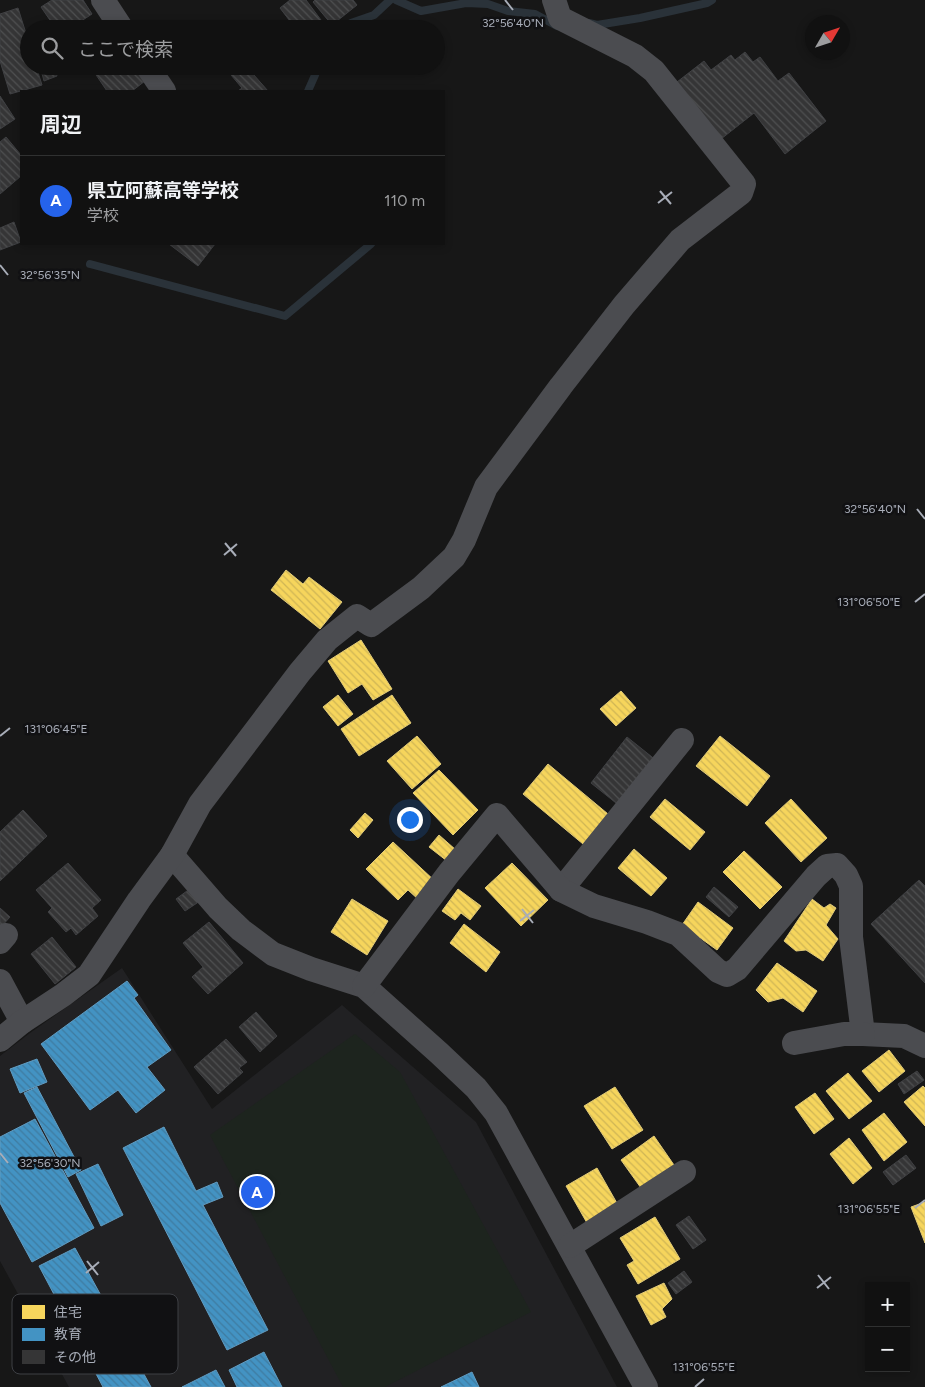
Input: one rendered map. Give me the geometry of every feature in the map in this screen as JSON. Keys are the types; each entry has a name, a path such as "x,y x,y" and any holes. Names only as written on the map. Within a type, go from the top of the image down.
{"street":[{"path":"104,0 116,20"},
{"path":"0,1040 22,1022 89,975 139,900 172,855 200,804 300,672 328,640 357,616 371,625 421,588 454,557 464,540 486,488 561,386 624,305 680,240 740,193 744,184 654,71 635,56 560,18 554,0"},
{"path":"153,75 163,90"},
{"path":"561,890 682,740"},
{"path":"364,986 448,874 497,815 561,890 594,906 648,922 678,934 718,971 727,975 737,969 816,876 827,866 837,865 846,875 850,886 851,937 863,1034"},
{"path":"172,855 218,908 241,930 274,954 311,969 364,986 440,1053 476,1088 496,1113 646,1387"},
{"path":"0,981 22,1022"},
{"path":"794,1042 844,1034 863,1034 904,1036 925,1046"},
{"path":"570,1246 684,1172"}],"shaded area":[{"path":"122,968 212,1109 342,1005 476,1122 617,1387 69,1387 62,1374 178,1374 178,1294 18,1294 0,1261 0,1056"},
{"path":"355,1034 400,1072 531,1312 385,1387 343,1387 210,1135"}],"building: 住宅":[{"path":"286,570 303,584 309,577 342,602 320,629 271,590"},
{"path":"361,640 392,689 373,700 362,684 348,693 328,661"},
{"path":"621,691 636,708 616,726 600,709"},
{"path":"338,695 353,714 338,726 323,707"},
{"path":"392,695 411,723 359,756 341,729"},
{"path":"417,736 441,764 412,789 387,761"},
{"path":"720,736 770,776 747,806 696,766"},
{"path":"548,764 608,814 583,844 523,794"},
{"path":"439,770 478,810 453,835 413,793"},
{"path":"665,799 705,832 690,850 650,817"},
{"path":"791,799 827,838 801,862 765,823"},
{"path":"365,813 373,820 358,838 350,830"},
{"path":"439,835 456,850 447,861 429,847"},
{"path":"393,842 436,882 419,900 408,890 398,900 366,869"},
{"path":"634,849 667,878 651,896 618,868"},
{"path":"744,851 782,887 760,909 723,872"},
{"path":"512,863 548,900 521,926 485,888"},
{"path":"458,889 481,906 470,920 461,913 455,920 442,911"},
{"path":"352,899 388,921 367,955 331,932"},
{"path":"812,899 824,908 830,904 836,908 826,925 838,939 823,961 806,950 796,951 784,941"},
{"path":"698,902 733,928 717,950 682,925"},
{"path":"464,924 500,952 486,972 450,943"},
{"path":"777,963 817,991 803,1012 783,998 768,1002 756,990"},
{"path":"889,1050 905,1071 879,1092 862,1071"},
{"path":"848,1073 872,1101 849,1119 826,1091"},
{"path":"923,1086 925,1088 925,1126 904,1102"},
{"path":"615,1087 643,1130 612,1149 584,1106"},
{"path":"815,1093 834,1119 814,1134 795,1107"},
{"path":"884,1113 907,1142 884,1161 862,1130"},
{"path":"654,1136 674,1165 641,1188 621,1160"},
{"path":"849,1138 872,1168 853,1184 830,1154"},
{"path":"597,1168 618,1205 587,1223 566,1186"},
{"path":"925,1202 925,1243 911,1207"},
{"path":"655,1217 680,1259 638,1284 627,1265 634,1261 620,1238"},
{"path":"664,1283 672,1299 662,1309 666,1317 651,1325 636,1296"}],"building: 教育":[{"path":"127,981 138,995 134,998 171,1050 147,1067 165,1090 136,1113 118,1090 90,1110 41,1044"},
{"path":"37,1059 47,1082 20,1093 10,1069"},
{"path":"37,1087 81,1170 68,1177 24,1093"},
{"path":"35,1119 94,1228 32,1262 0,1203 0,1137"},
{"path":"164,1127 196,1191 217,1182 223,1197 203,1205 268,1330 227,1350 123,1148"},
{"path":"98,1164 123,1215 101,1226 76,1174"},
{"path":"75,1248 100,1294 54,1294 39,1266"},
{"path":"264,1352 282,1387 237,1387 229,1370"},
{"path":"216,1370 225,1387 182,1387"},
{"path":"472,1372 479,1387 441,1387"},
{"path":"96,1374 144,1374 151,1387 103,1387"}],"building: その他":[{"path":"52,0 83,0 92,14 83,20 50,20 41,7"},
{"path":"290,0 306,0 321,20 289,20 280,8"},
{"path":"315,0 353,0 357,5 338,20 328,20 313,2"},
{"path":"18,8 22,20 20,20 20,75 39,75 42,85 10,94 0,61 0,14"},
{"path":"745,52 753,62 760,57 778,81 789,73 826,121 785,154 754,113 721,139 677,82 704,61 711,70 731,55 735,60"},
{"path":"42,75 57,75 57,76 44,81"},
{"path":"96,75 141,75 145,81 133,90 106,90"},
{"path":"231,75 254,75 267,90 239,90 242,88"},
{"path":"0,96 15,119 0,129"},
{"path":"6,137 20,154 20,177 0,194 0,142"},
{"path":"14,222 20,242 0,250 0,228"},
{"path":"170,245 214,245 198,266"},
{"path":"627,737 657,761 621,807 591,783"},
{"path":"23,810 47,836 0,881 0,832"},
{"path":"68,863 101,900 92,908 98,916 76,935 71,928 66,932 48,912 52,908 36,890"},
{"path":"919,880 925,886 925,983 871,924"},
{"path":"714,887 738,907 729,917 706,897"},
{"path":"191,888 200,901 185,911 176,899"},
{"path":"0,908 10,917 0,928"},
{"path":"209,922 243,963 208,994 192,977 203,967 183,943"},
{"path":"52,937 76,967 55,984 31,954"},
{"path":"256,1012 277,1036 260,1052 239,1027"},
{"path":"226,1039 247,1062 239,1068 243,1072 218,1094 194,1067"},
{"path":"917,1071 924,1080 904,1094 898,1084"},
{"path":"906,1155 916,1168 893,1185 883,1172"},
{"path":"689,1216 706,1240 693,1249 676,1225"},
{"path":"684,1271 692,1282 676,1294 668,1283"}],"waterway":[{"path":"360,20 374,15 390,0"},
{"path":"396,0 421,11 466,3 488,4 508,11 535,14 557,26"},
{"path":"589,23 597,25 640,18 707,3 712,0"},
{"path":"308,90 315,75"},
{"path":"90,264 285,316 370,245"}],"place":[{"name":"県立阿蘇高等学校","path":"257,1192"}]}
